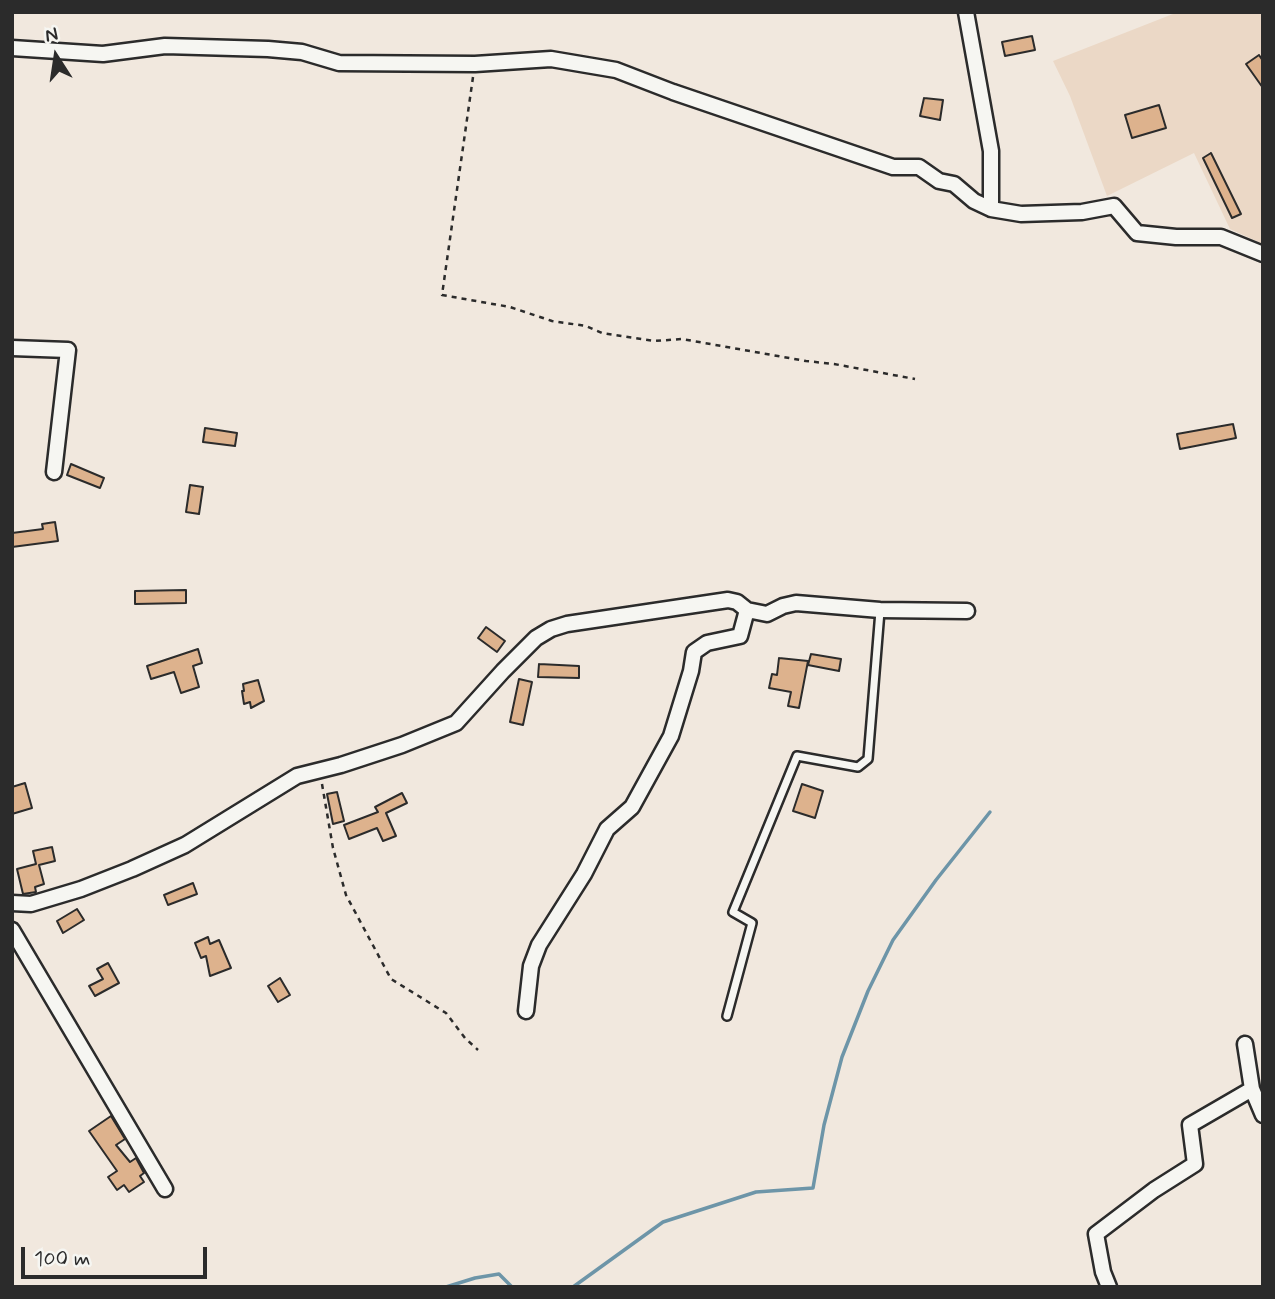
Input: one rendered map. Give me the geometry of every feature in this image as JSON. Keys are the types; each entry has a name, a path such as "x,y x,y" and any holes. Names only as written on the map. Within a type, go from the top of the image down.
{"street":[{"path":"966,12 991,151 991,209"},
{"path":"12,48 103,54 178,46 302,52 339,63 475,64 551,59 616,70 893,167 919,167 939,181 954,184 974,201 991,209 1021,214 1082,212 1114,206 1137,233 1176,237 1221,237 1263,254"},
{"path":"12,348 68,350 54,472"},
{"path":"12,903 31,904 132,869 185,845 297,776 402,745 456,723 536,638 567,624 728,600 737,602 747,611 767,614 796,603 880,610 967,611"},
{"path":"526,1011 531,966 539,944 584,874 607,829 632,807 671,736 691,671 694,652 707,643 740,636 747,611"},
{"path":"12,930 164,1189"},
{"path":"1245,1044 1252,1089 1263,1115"},
{"path":"1110,1287 1103,1272 1096,1234 1154,1190 1195,1164 1190,1125 1252,1089"}],"lane":[{"path":"727,1016 752,923 733,912 797,756 858,767 868,759 880,610"}],"path":[{"path":"475,64 442,295 510,307 552,321 586,326 602,333 654,341 682,339 915,379"},
{"path":"319,771 333,848 346,895 391,979 446,1013 465,1038 478,1049"}],"shaded area":[{"path":"1178,12 1263,12 1263,244 1230,229 1194,153 1107,196 1070,96 1053,61"}],"building":[{"path":"1032,36 1035,50 1005,56 1002,42"},
{"path":"1259,55 1263,61 1263,88 1246,64"},
{"path":"924,98 943,100 940,120 920,116"},
{"path":"1159,105 1166,128 1132,138 1125,115"},
{"path":"1211,153 1241,214 1232,218 1203,158"},
{"path":"1233,424 1236,438 1180,449 1177,434"},
{"path":"205,428 237,433 235,446 203,442"},
{"path":"71,464 104,478 100,488 67,475"},
{"path":"190,485 203,487 199,514 186,512"},
{"path":"55,522 58,541 12,547 12,533 43,529 42,524"},
{"path":"186,590 186,603 135,604 135,591"},
{"path":"486,627 505,641 497,652 478,638"},
{"path":"198,649 202,663 193,666 199,687 181,693 174,672 151,679 147,666"},
{"path":"811,654 841,659 839,671 808,665"},
{"path":"779,658 808,661 799,708 788,706 791,692 769,688 772,674 777,675"},
{"path":"539,664 579,666 579,678 538,677"},
{"path":"519,679 532,682 523,725 510,722"},
{"path":"258,680 264,701 251,708 250,702 244,704 243,684"},
{"path":"25,783 32,808 12,814 12,787"},
{"path":"802,784 823,791 815,818 793,811"},
{"path":"337,792 344,821 333,824 327,794"},
{"path":"402,793 407,803 386,813 396,836 383,841 377,828 349,839 344,825 378,812 375,807"},
{"path":"52,847 55,861 39,865 44,884 35,887 36,892 23,894 17,869 36,864 33,851"},
{"path":"193,883 197,894 168,905 164,895"},
{"path":"77,909 84,920 63,933 57,921"},
{"path":"208,937 210,944 219,940 231,968 210,976 206,956 201,958 195,943"},
{"path":"108,963 119,983 95,996 89,986 103,979 97,969"},
{"path":"280,978 290,995 278,1002 268,986"},
{"path":"111,1116 125,1139 116,1145 130,1162 136,1158 144,1173 140,1176 144,1182 129,1192 124,1185 117,1190 108,1177 117,1171 89,1131"}],"waterway":[{"path":"573,1287 663,1222 756,1192 813,1188 824,1125 842,1057 868,991 893,940 990,812"},
{"path":"446,1287 499,1274 512,1287"}]}
